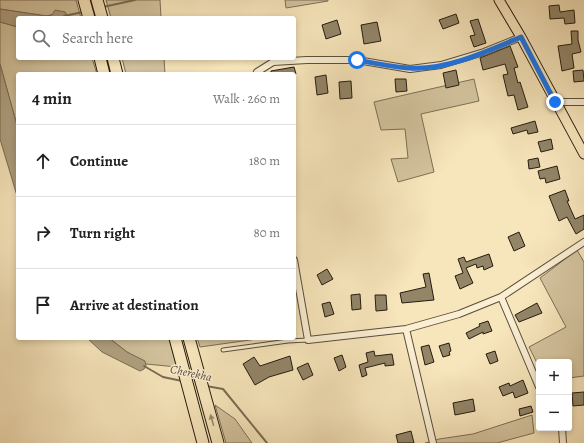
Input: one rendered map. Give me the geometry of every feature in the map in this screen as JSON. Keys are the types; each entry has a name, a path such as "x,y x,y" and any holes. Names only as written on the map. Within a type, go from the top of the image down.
{"highway":[{"path":"84,0 88,16"},
{"path":"97,0 101,16"},
{"path":"100,60 104,72"},
{"path":"114,60 116,72"},
{"path":"176,340 203,443"},
{"path":"190,340 218,443"}],"main road":[{"path":"499,0 521,37 584,154"}],"street":[{"path":"257,72 273,62 307,60 357,60 410,69 441,65 484,52 521,37"},
{"path":"555,102 584,102"},
{"path":"296,271 308,340 406,329 459,314 501,297 584,242"},
{"path":"501,297 536,380"},
{"path":"406,329 433,443"},
{"path":"562,431 563,443"}],"lane":[{"path":"223,350 288,341 308,340"}],"shaded area":[{"path":"0,0 76,0 80,16 67,16 65,12 46,16 0,9"},
{"path":"106,0 160,0 161,16 110,16"},
{"path":"285,0 328,0 328,1 286,8"},
{"path":"0,9 46,16 16,16 16,26 0,22"},
{"path":"55,10 65,12 67,16 46,16 52,15"},
{"path":"0,22 16,26 16,60 93,60 96,72 16,72 16,122 0,64"},
{"path":"122,60 164,60 165,72 126,72"},
{"path":"0,64 16,122 16,192 0,139"},
{"path":"474,79 479,101 421,114 434,172 398,182 391,159 408,158 405,129 381,130 374,102"},
{"path":"577,250 584,262 584,376 572,378 572,359 536,359 536,361 529,347 566,327 540,278"},
{"path":"89,340 112,340 127,352 145,361 146,366 140,371 102,352"},
{"path":"112,340 170,340 177,367 146,364"},
{"path":"198,340 250,340 200,347"},
{"path":"215,405 235,419 252,443 226,443"},
{"path":"532,415 534,433 497,443 425,443 439,439 473,434"}],"building":[{"path":"559,5 560,12 574,10 575,23 565,24 564,18 550,19 549,6"},
{"path":"456,14 459,23 443,29 439,20"},
{"path":"478,19 486,43 474,47 470,36 475,35 470,21"},
{"path":"337,20 341,34 326,39 322,25"},
{"path":"377,22 381,41 364,44 361,25"},
{"path":"571,31 578,31 578,40 581,52 572,54 574,68 562,71 558,46 572,44"},
{"path":"510,46 518,67 514,68 518,83 520,82 528,107 518,110 514,95 508,96 503,75 508,74 505,64 483,70 480,58"},
{"path":"294,67 295,72 271,72"},
{"path":"456,70 459,85 446,88 443,73"},
{"path":"583,70 584,81 574,82 573,71"},
{"path":"326,75 328,93 317,95 315,77"},
{"path":"395,79 406,79 407,91 396,92"},
{"path":"351,81 352,98 340,99 339,82"},
{"path":"535,121 538,132 528,134 527,130 513,134 511,128"},
{"path":"551,139 553,149 541,152 538,142"},
{"path":"538,158 540,167 529,169 528,160"},
{"path":"557,166 560,179 546,183 545,178 540,179 538,171"},
{"path":"565,190 569,201 567,201 575,219 584,215 584,229 576,234 567,217 559,221 549,196"},
{"path":"519,232 525,246 514,251 508,237"},
{"path":"489,254 493,266 484,270 483,266 477,268 476,264 466,268 473,283 460,289 455,276 463,273 458,259 464,257 466,262"},
{"path":"327,269 333,279 322,285 317,275"},
{"path":"429,273 434,300 402,303 400,293 426,287 423,274"},
{"path":"360,294 361,309 352,310 351,295"},
{"path":"375,295 386,295 387,310 376,311"},
{"path":"330,302 334,314 325,317 322,304"},
{"path":"537,303 542,313 519,322 515,315"},
{"path":"488,321 492,331 483,334 483,332 469,339 466,333 480,326 479,324"},
{"path":"449,343 451,351 449,352 450,355 443,357 439,346"},
{"path":"429,345 434,362 425,365 421,347"},
{"path":"374,351 375,356 392,354 394,365 385,366 385,363 365,368 367,375 362,377 359,365 368,362 366,353"},
{"path":"495,351 498,361 490,364 486,354"},
{"path":"342,355 346,367 339,371 334,358"},
{"path":"290,356 293,370 269,377 255,385 243,364 254,357 260,366"},
{"path":"308,363 313,375 303,380 297,368"},
{"path":"523,380 528,393 515,398 513,392 503,396 499,387 509,383 510,386"},
{"path":"584,392 584,405 573,406 572,393"},
{"path":"473,399 475,411 455,415 453,403"},
{"path":"531,406 533,412 520,416 519,409"},
{"path":"411,431 414,443 398,443 396,435"}],"waterway":[{"path":"103,7 135,0"},
{"path":"64,16 83,12"},
{"name":"Cherekha","path":"144,366 163,377 182,381"},
{"name":"Cherekha","path":"206,386 223,389 267,443"}],"route":[{"path":"357,60 410,69 441,65 484,52 521,37 555,102"}]}
